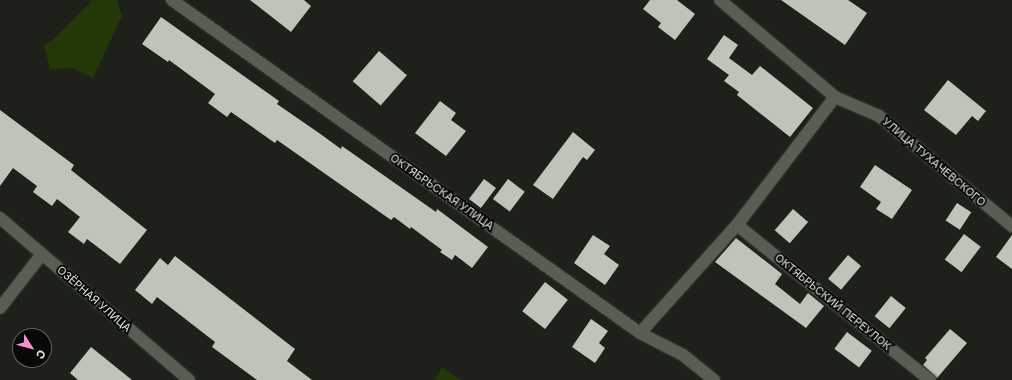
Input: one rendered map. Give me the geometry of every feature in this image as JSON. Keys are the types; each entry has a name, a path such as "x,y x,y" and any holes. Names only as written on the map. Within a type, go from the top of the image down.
{"street":[{"name":"ОКТЯБРЬСКАЯ УЛИЦА","path":"172,0 640,333 683,355 714,380"},
{"name":"УЛИЦА ТУХАЧЕВСКОГО","path":"720,0 835,97 879,116 1012,226"},
{"path":"640,333 737,225 835,97"},
{"name":"ОЗЁРНАЯ УЛИЦА","path":"0,218 189,380"},
{"name":"ОКТЯБРЬСКИЙ ПЕРЕУЛОК","path":"737,225 930,380"},
{"path":"0,308 42,254"}],"green space":[{"path":"92,0 117,0 122,16 93,78 73,68 50,69 44,45 54,39"},
{"path":"442,368 462,380 434,380"}],"building":[{"path":"250,0 304,0 311,6 291,32"},
{"path":"650,0 677,0 695,14 675,40 658,27 661,23 643,9"},
{"path":"781,0 848,0 867,13 845,45"},
{"path":"161,17 279,101 277,104 341,149 342,146 436,212 437,209 488,247 472,268 455,255 452,260 440,252 442,250 411,227 410,229 394,217 391,220 277,140 275,143 231,112 227,117 208,103 215,94 169,60 168,62 142,44"},
{"path":"724,35 738,45 729,58 752,75 760,66 813,108 790,137 737,95 739,92 724,81 729,75 707,59"},
{"path":"379,51 407,75 381,105 353,81"},
{"path":"948,80 986,111 978,121 972,116 956,135 924,110"},
{"path":"440,101 456,113 451,120 466,131 446,156 415,133"},
{"path":"0,110 74,165 71,170 147,230 120,264 87,239 84,244 68,232 80,217 57,199 52,206 33,192 37,186 13,168 0,186"},
{"path":"573,132 595,150 587,160 583,157 553,199 533,185"},
{"path":"875,165 912,190 892,219 876,209 881,202 860,187"},
{"path":"484,179 496,188 481,208 469,199"},
{"path":"508,179 525,192 510,212 493,199"},
{"path":"957,203 971,212 960,230 946,221"},
{"path":"793,209 808,222 790,243 775,230"},
{"path":"964,234 981,247 962,272 945,260"},
{"path":"593,235 610,246 604,254 619,265 605,285 574,263"},
{"path":"1012,235 1012,269 996,257"},
{"path":"736,238 782,274 775,284 800,304 808,293 824,306 806,328 715,262"},
{"path":"848,255 861,266 841,290 828,279"},
{"path":"175,256 295,349 287,361 312,380 257,380 212,347 215,342 157,297 152,304 135,290 160,258 168,265"},
{"path":"545,282 568,300 545,329 522,311"},
{"path":"891,296 906,308 889,328 875,316"},
{"path":"591,319 608,331 599,343 605,348 595,363 572,347"},
{"path":"950,329 967,343 937,378 923,365 927,360 925,358"},
{"path":"847,332 872,351 859,367 834,349"},
{"path":"91,347 132,380 78,380 70,373"}]}
